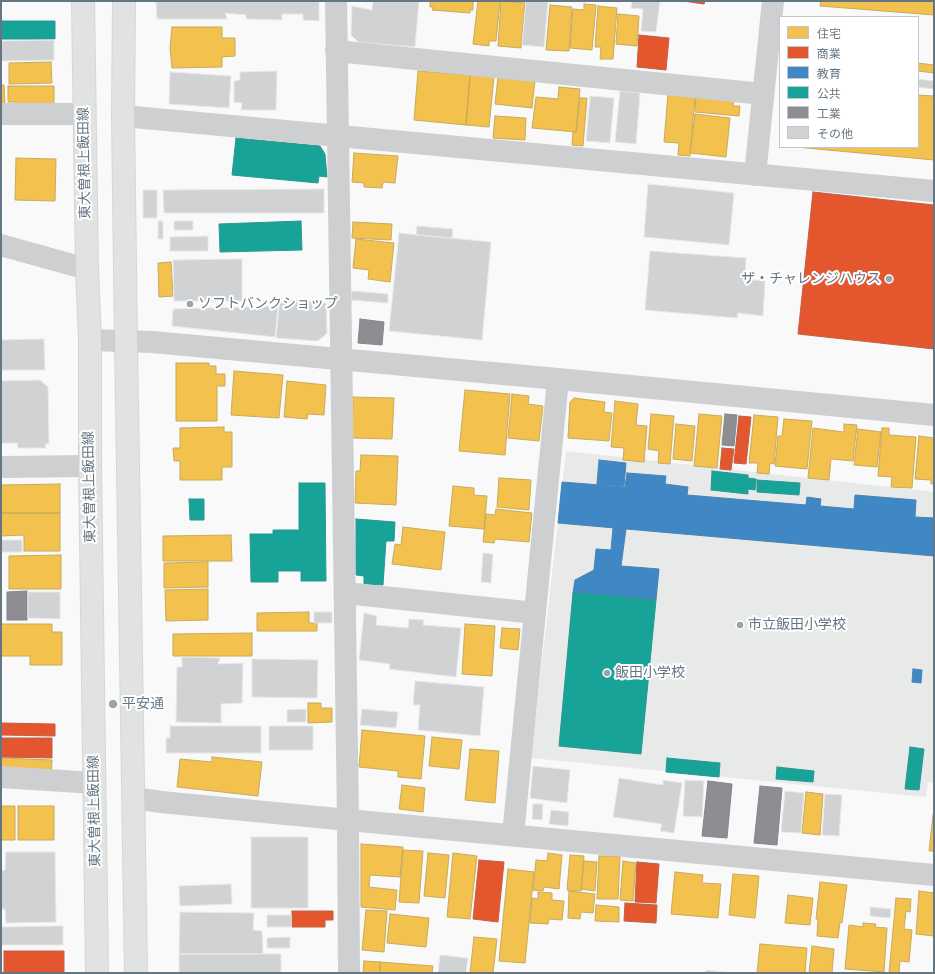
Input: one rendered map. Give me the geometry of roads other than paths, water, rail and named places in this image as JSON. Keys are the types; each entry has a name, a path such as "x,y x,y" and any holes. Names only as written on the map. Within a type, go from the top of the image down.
{"street":[{"name":"東大曽根上飯田線","path":"83,1 87,269 90,340 96,973"},
{"path":"124,1 123,116 136,973"},
{"path":"336,1 349,973"},
{"path":"755,175 773,1"},
{"path":"336,51 763,94"},
{"path":"1,114 84,114"},
{"path":"123,116 934,191"},
{"path":"1,245 87,269"},
{"path":"90,340 126,341 341,359 934,416"},
{"path":"513,835 558,379"},
{"path":"1,467 90,466"},
{"path":"345,593 535,613"},
{"path":"1,777 94,783"},
{"path":"134,798 161,802 348,820 934,875"}],"place":[{"name":"ザ・チャレンジハウス","path":"889,279"},
{"name":"ソフトバンクショップ","path":"190,304"},
{"name":"市立飯田小学校","path":"740,625"},
{"name":"飯田小学校","path":"607,673"},
{"name":"平安通","path":"113,704"}]}
